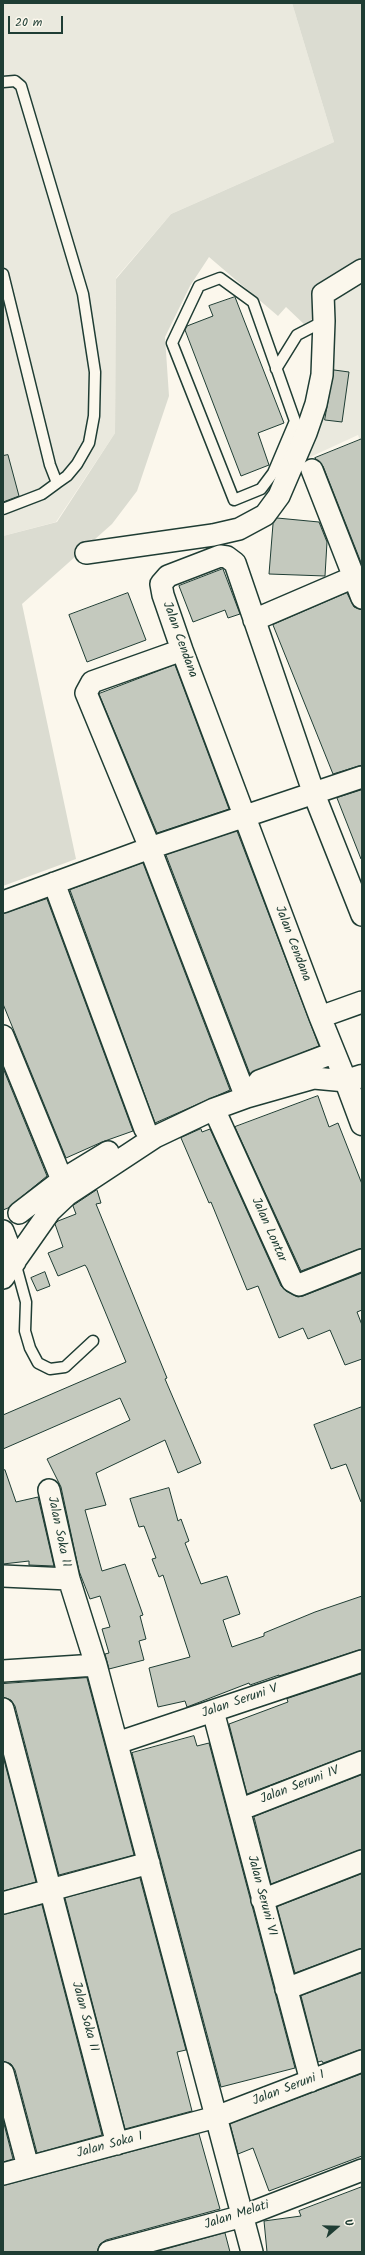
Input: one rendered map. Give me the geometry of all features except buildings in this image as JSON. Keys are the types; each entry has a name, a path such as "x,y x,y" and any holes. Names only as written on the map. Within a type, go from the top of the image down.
{"street":[{"path":"86,553 213,536 239,529 265,515 279,496 306,433 316,404 322,375 324,320 323,294 362,270"},
{"path":"312,470 362,598"},
{"name":"Jalan Cendana","path":"362,915 314,794 235,563 227,557 220,556 168,576 161,584 163,595 182,650 334,1053 354,1079 362,1124"},
{"path":"254,620 354,577"},
{"path":"182,650 92,682 86,693 150,848 242,1087"},
{"path":"3,902 150,848 362,777"},
{"path":"54,883 145,1129"},
{"path":"320,1017 362,1002"},
{"path":"3,1036 62,1180"},
{"path":"19,1213 62,1180 145,1129 242,1087 334,1053"},
{"path":"9,1270 50,1211 67,1195 154,1138 214,1109 247,1097 314,1078 354,1079"},
{"name":"Jalan Lontar","path":"214,1109 292,1281 299,1285 362,1260"},
{"path":"3,1231 9,1270"},
{"name":"Jalan Soka II","path":"3,1576 69,1579 49,1490"},
{"path":"69,1579 96,1665 252,2252"},
{"name":"Jalan Seruni V","path":"118,1747 270,1696 362,1661"},
{"path":"3,1671 96,1665"},
{"name":"Jalan Seruni V","path":"270,1696 362,1669"},
{"name":"Jalan Soka II","path":"3,1709 117,2144"},
{"name":"Jalan Seruni VI","path":"214,1715 310,2080"},
{"name":"Jalan Seruni IV","path":"239,1810 362,1762"},
{"path":"262,1900 362,1861"},
{"path":"3,1903 149,1863"},
{"path":"286,1989 362,1960"},
{"name":"Jalan Seruni I","path":"216,2117 362,2061"},
{"path":"3,2073 28,2167"},
{"name":"Jalan Soka I","path":"3,2174 216,2117"},
{"name":"Jalan Melati","path":"110,2252 243,2216 362,2170"}],"lane":[{"path":"3,82 15,81 21,86 83,294 95,372 94,416 89,443 77,464 67,476 42,494 3,509"},
{"path":"3,274 57,483"},
{"path":"220,278 253,302 276,369 294,421 273,473 261,489 234,500 172,343 199,286 220,278"},
{"path":"276,369 297,335 324,320"},
{"path":"9,1270 26,1302 25,1331 30,1348 38,1363 50,1369 65,1367 93,1342"}],"shaded area":[{"path":"3,3 292,3 334,142 171,214 116,278 115,433 56,522 3,536"},
{"path":"292,3 362,3 362,285 336,290 306,326 286,307 278,316 209,257 190,286 165,337 169,396 137,491 112,524 22,604 76,859 3,886 3,536 57,522 115,433 116,279 171,214 334,142"},
{"path":"362,285 362,446 358,435 308,458 328,375 336,290"}]}
